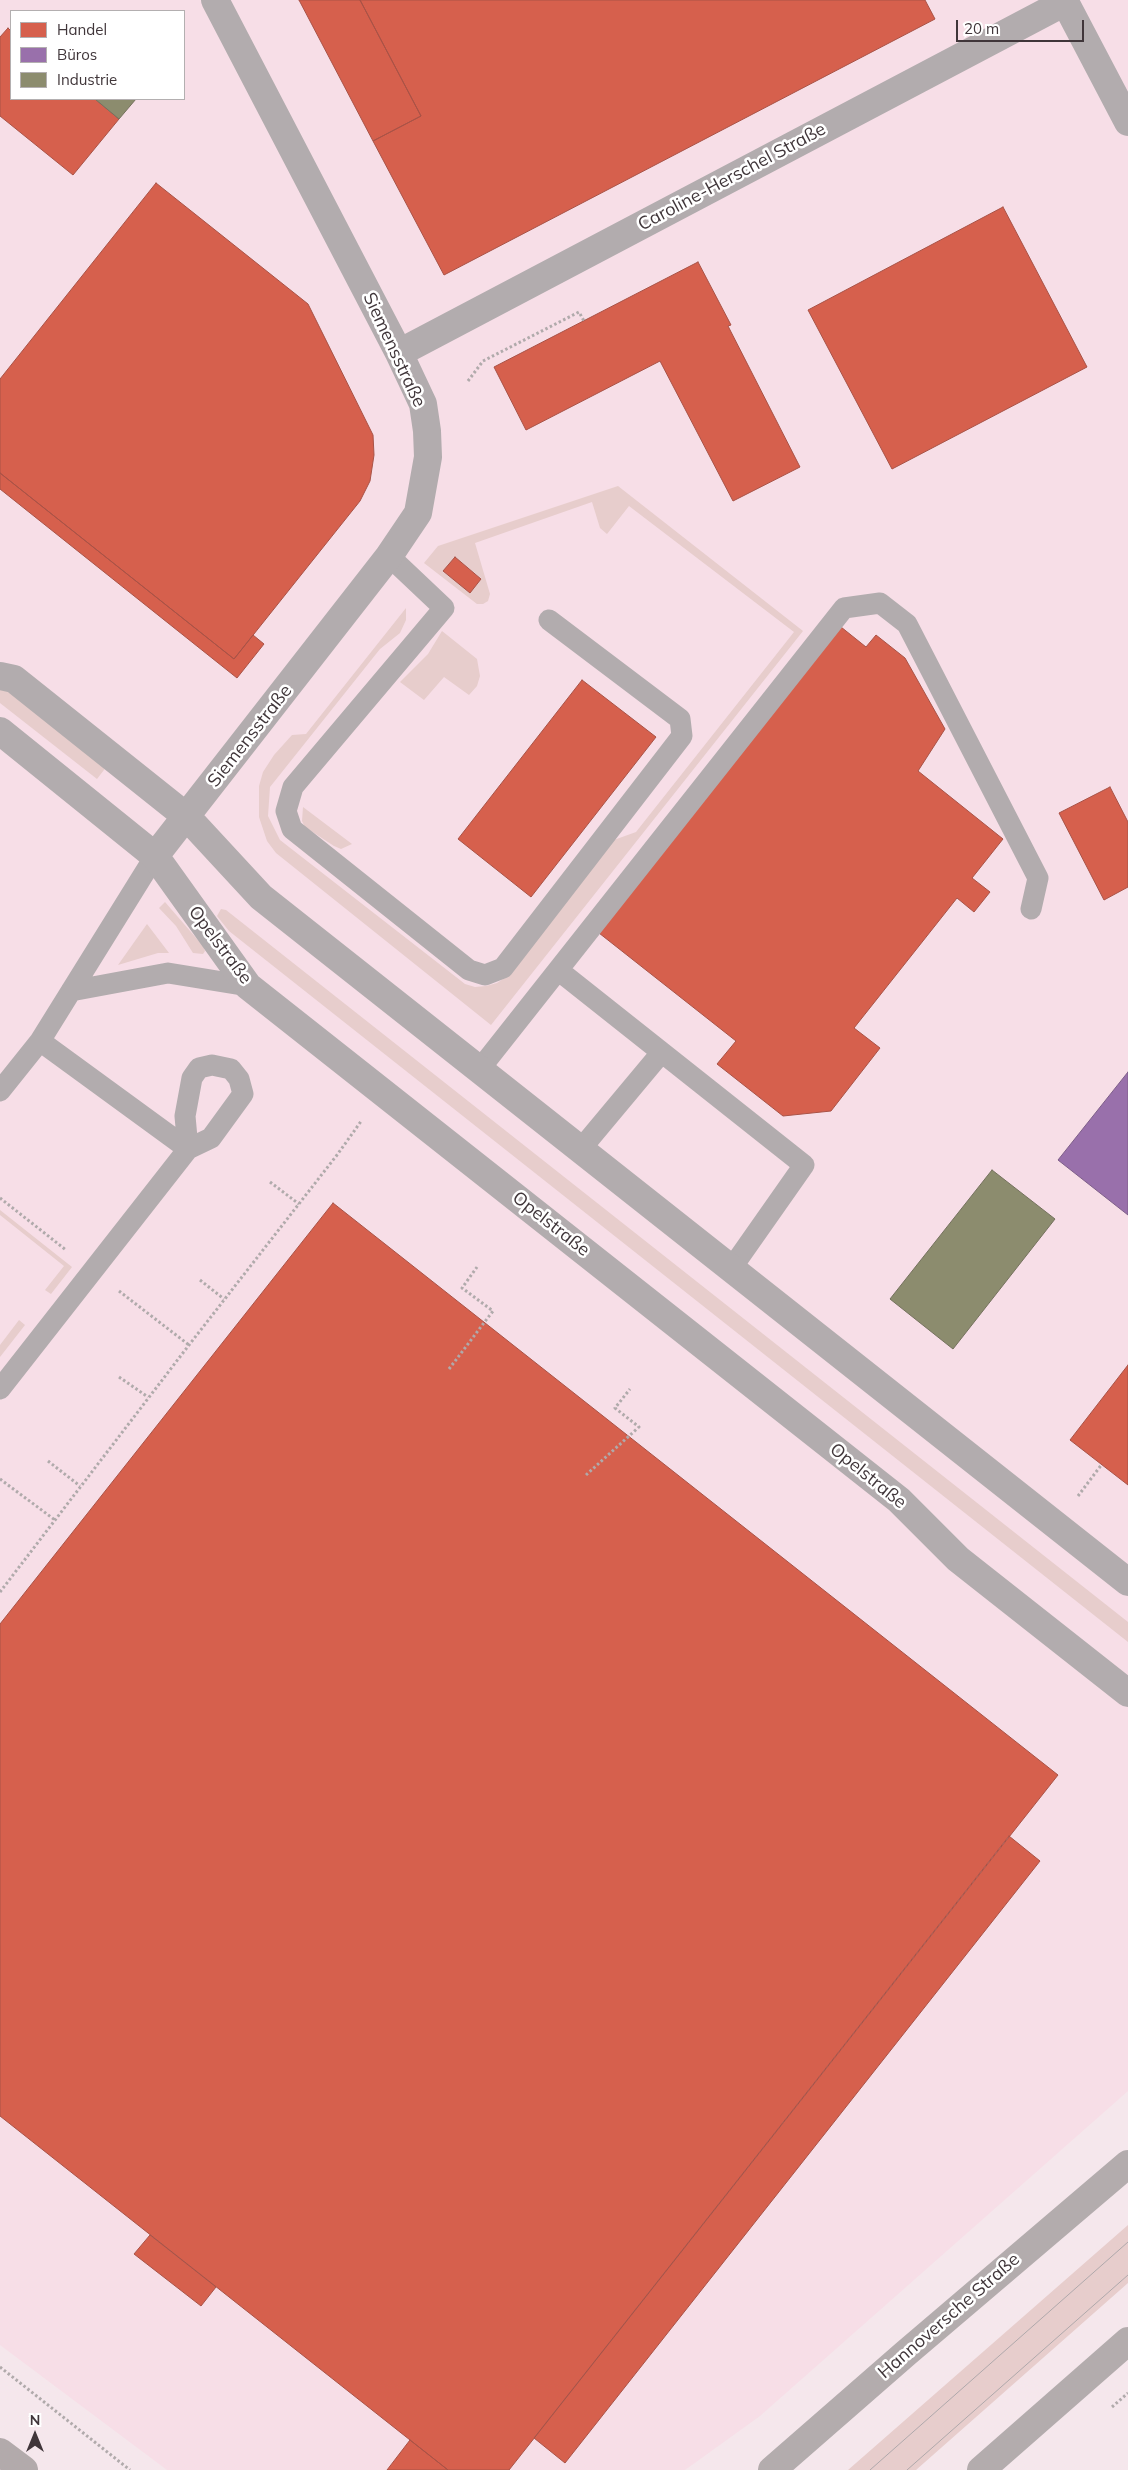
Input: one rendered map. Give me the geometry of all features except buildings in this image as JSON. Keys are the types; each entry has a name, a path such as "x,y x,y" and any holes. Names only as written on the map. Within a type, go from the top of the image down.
{"highway":[{"path":"0,2452 24,2470"}],"main road":[{"name":"Hannoversche Straße","path":"772,2470 1128,2164"},
{"path":"981,2470 1128,2341"}],"street":[{"name":"Siemensstraße","path":"155,856 389,556 418,513 428,457 423,404 399,352 215,0"},
{"name":"Caroline-Herschel Straße","path":"399,352 1064,1"},
{"path":"1064,1 1128,122"},
{"path":"0,676 14,679 187,817 261,897 1128,1582"},
{"name":"Opelstraße","path":"0,731 155,856 248,986 899,1500 958,1559 1128,1693"}],"lane":[{"path":"389,556 444,608 293,787 286,811 292,829 469,970 485,975 504,968 682,736 680,719 549,620"},
{"path":"479,1070 844,608 880,603 907,624 1038,878 1031,910"},
{"path":"0,1091 40,1041 155,856"},
{"path":"558,970 804,1165 731,1269"},
{"path":"71,991 168,972 248,986"},
{"path":"0,1389 188,1149 40,1041"},
{"path":"580,1150 661,1053"}],"path":[{"path":"468,381 483,361 579,312 584,321"},
{"path":"0,1592 224,1298 353,1133"},
{"path":"270,1182 299,1204"},
{"path":"449,1369 493,1311 462,1288 478,1267"},
{"path":"200,1280 224,1298"},
{"path":"119,1377 148,1397"},
{"path":"586,1475 639,1427 615,1408 630,1389"},
{"path":"48,1462 80,1486"},
{"path":"1078,1496 1102,1464"},
{"path":"0,1479 55,1520"},
{"path":"0,2367 130,2470"}],"shaded area":[{"path":"0,0 1128,0 1128,2091 760,2416 685,2470 167,2470 0,2345"},
{"path":"618,486 803,631 491,1025 276,853 267,841 259,817 259,786 263,772 274,755 292,735 306,734 406,608 406,620 400,633 380,649 270,787 268,816 280,840 465,984 475,987 486,986 497,983 509,975 611,841 636,832 794,632 629,506 607,534 600,528 592,502 475,543 490,594 488,601 483,604 477,604 424,563 438,546","holes":["455,557 481,578 470,592 443,572"]},
{"path":"442,631 477,659 480,676 477,686 469,695 444,677 424,700 400,682 428,654"},
{"path":"0,683 107,766 97,779 0,703"},
{"path":"303,807 352,844 341,849 305,827 302,821"},
{"path":"165,902 203,946 205,951 203,954 193,953 176,926 159,908"},
{"path":"221,909 226,910 1128,1622 1128,1642 229,931 217,916"},
{"path":"147,924 169,953 158,953 118,965"},
{"path":"0,1210 72,1267 51,1294 45,1290 64,1266 0,1215"},
{"path":"19,1320 25,1325 0,1357 0,1345"},
{"path":"1128,2225 1128,2283 916,2470 848,2470"}],"tram line":[{"path":"870,2470 1128,2242"},
{"path":"907,2470 1128,2275"}]}
